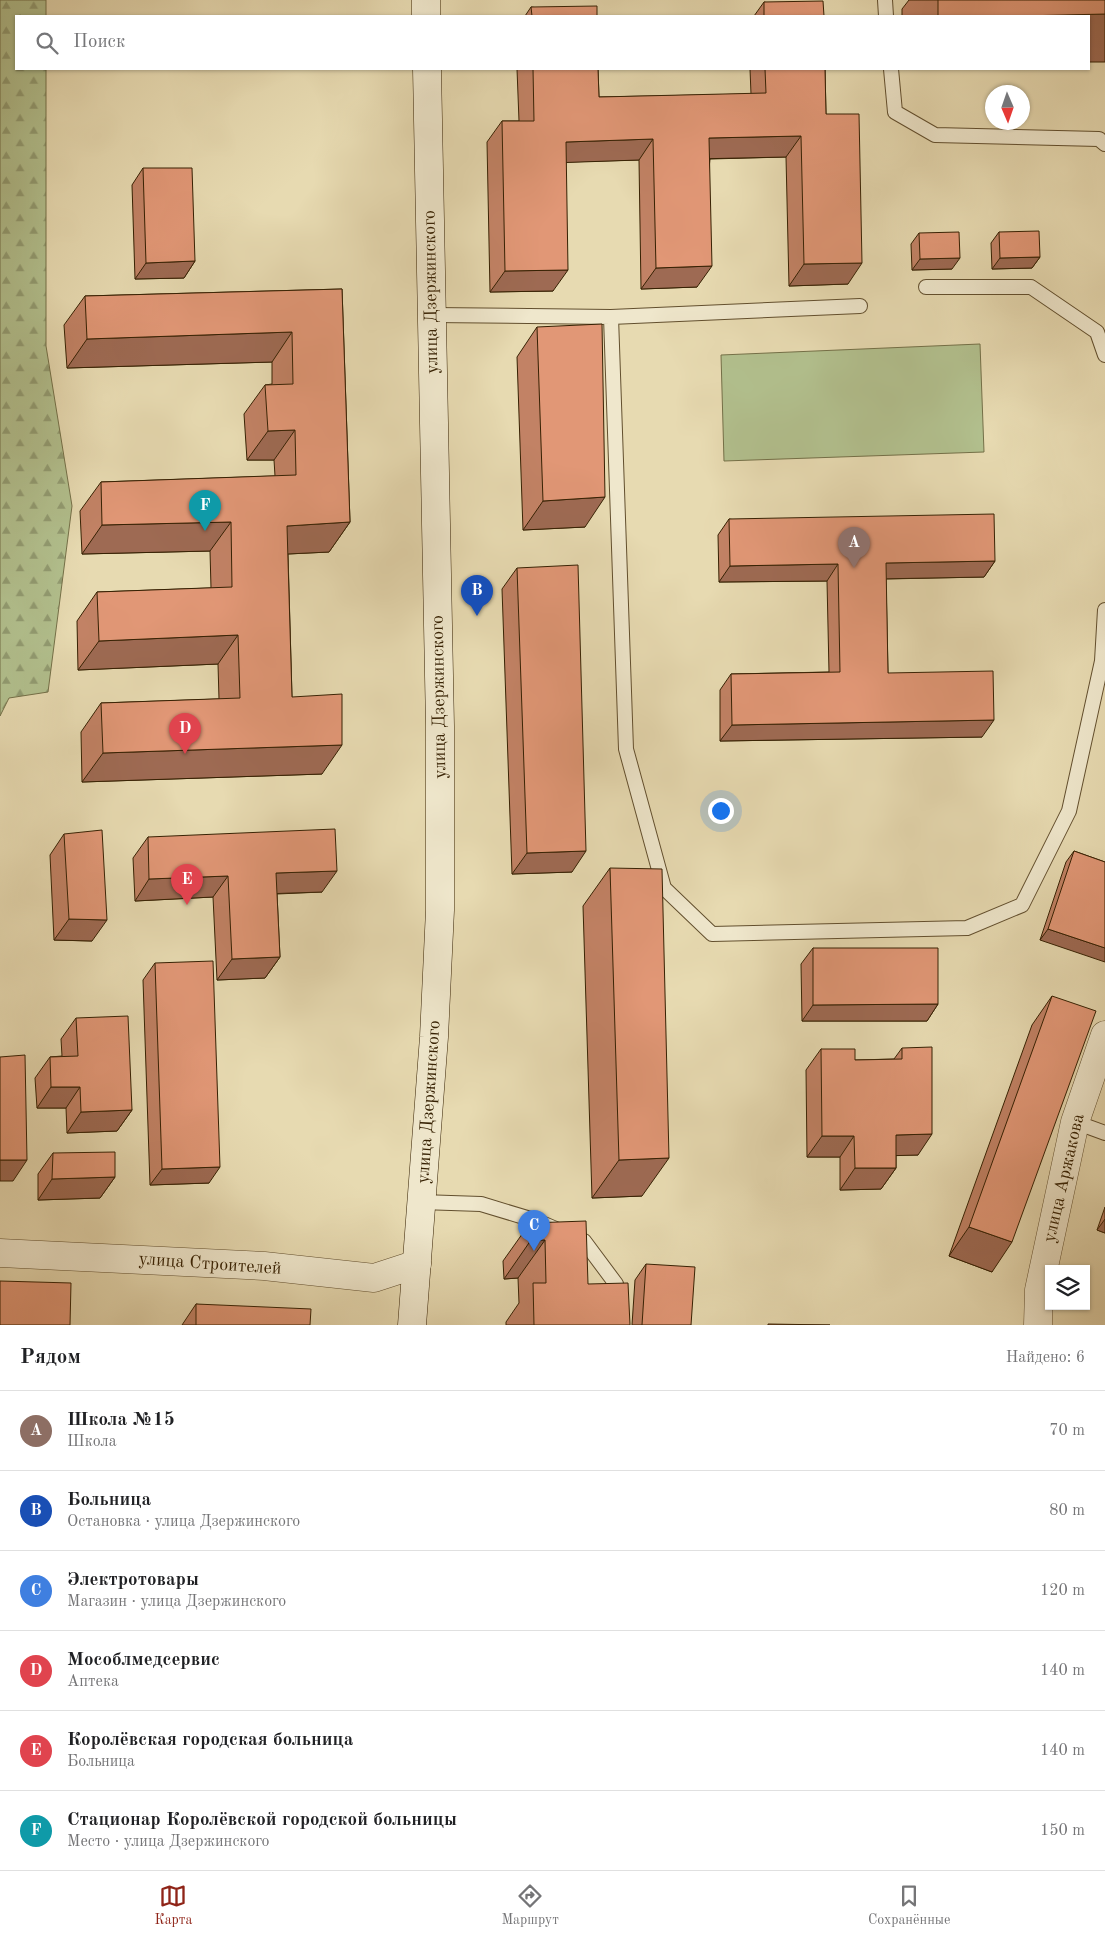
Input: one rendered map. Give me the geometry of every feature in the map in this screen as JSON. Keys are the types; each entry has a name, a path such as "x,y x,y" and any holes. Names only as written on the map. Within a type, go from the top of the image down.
{"street":[{"path":"426,0 426,15"},
{"name":"улица Дзержинского","path":"412,1325 434,1037 440,900 440,726 427,70"},
{"name":"улица Аржакова","path":"1038,1325 1039,1290 1075,1122 1105,1035"},
{"name":"улица Строителей","path":"0,1253 264,1266 374,1278 417,1264"}],"lane":[{"path":"885,0 886,15"},
{"path":"891,70 895,112 935,134 1099,139 1105,144"},
{"path":"926,287 1031,287 1097,332 1105,355"},
{"path":"432,315 610,317 860,306"},
{"path":"610,317 626,749 664,888 712,934 967,928 1022,905 1069,811 1102,662 1105,610"},
{"path":"1075,1122 1105,1133"},
{"path":"421,1202 481,1204 537,1221 584,1241 616,1284 616,1325"}],"green space":[{"path":"0,0 46,0 46,15 15,15 15,70 46,70 46,346 72,506 48,692 9,698 0,716"},
{"path":"980,344 984,452 724,461 721,355"}],"building":[{"path":"938,0 1105,0 1105,14 938,15"},
{"path":"823,1 824,15 764,15 764,2"},
{"path":"597,6 597,15 532,15 531,7"},
{"path":"533,70 598,70 599,97 766,93 765,70 825,70 826,114 859,114 862,263 804,264 801,136 709,138 712,266 656,268 653,139 566,142 568,270 505,271 502,121 534,121"},
{"path":"143,168 192,168 195,261 146,263"},
{"path":"1039,231 1040,257 1000,258 999,232"},
{"path":"959,232 960,258 920,259 919,233"},
{"path":"342,289 350,522 287,526 292,697 342,694 342,745 103,753 101,703 240,698 238,635 99,641 97,592 232,587 231,522 102,525 101,482 296,475 295,430 268,431 265,385 293,384 292,332 87,339 85,296"},
{"path":"602,324 605,497 543,501 537,327"},
{"path":"994,514 995,561 886,563 888,673 993,671 994,720 732,725 731,674 840,672 838,564 730,566 729,519"},
{"path":"578,565 586,851 527,853 517,568"},
{"path":"335,829 337,871 276,873 280,957 232,959 228,876 149,879 148,837"},
{"path":"102,830 107,920 69,919 64,834"},
{"path":"1074,851 1105,862 1105,948 1048,929"},
{"path":"610,868 662,869 669,1158 619,1160"},
{"path":"813,948 938,948 938,1004 813,1005"},
{"path":"213,961 220,1167 162,1169 155,963"},
{"path":"1052,996 1096,1011 1012,1242 969,1227"},
{"path":"128,1016 132,1110 81,1112 80,1087 51,1087 50,1057 78,1056 76,1018"},
{"path":"932,1047 932,1134 896,1135 896,1168 855,1168 854,1136 822,1136 821,1049 855,1049 855,1060 902,1059 902,1048"},
{"path":"25,1055 27,1160 0,1160 0,1057"},
{"path":"115,1152 115,1177 52,1179 53,1153"},
{"path":"586,1221 588,1284 628,1283 630,1325 534,1325 533,1283 546,1283 545,1240 531,1240 530,1223"},
{"path":"646,1264 695,1267 691,1325 642,1325"},
{"path":"0,1281 71,1283 70,1325 0,1325"},
{"path":"196,1304 311,1309 310,1325 196,1325"},
{"path":"768,1324 830,1325 768,1325"}],"place":[{"name":"Стационар Королёвской городской больницы","path":"205,531"},
{"name":"Школа №15","path":"854,568"},
{"name":"Больница","path":"477,616"},
{"name":"Мособлмедсервис","path":"185,754"},
{"name":"Королёвская городская больница","path":"187,905"},
{"name":"Электротовары","path":"534,1251"}]}
